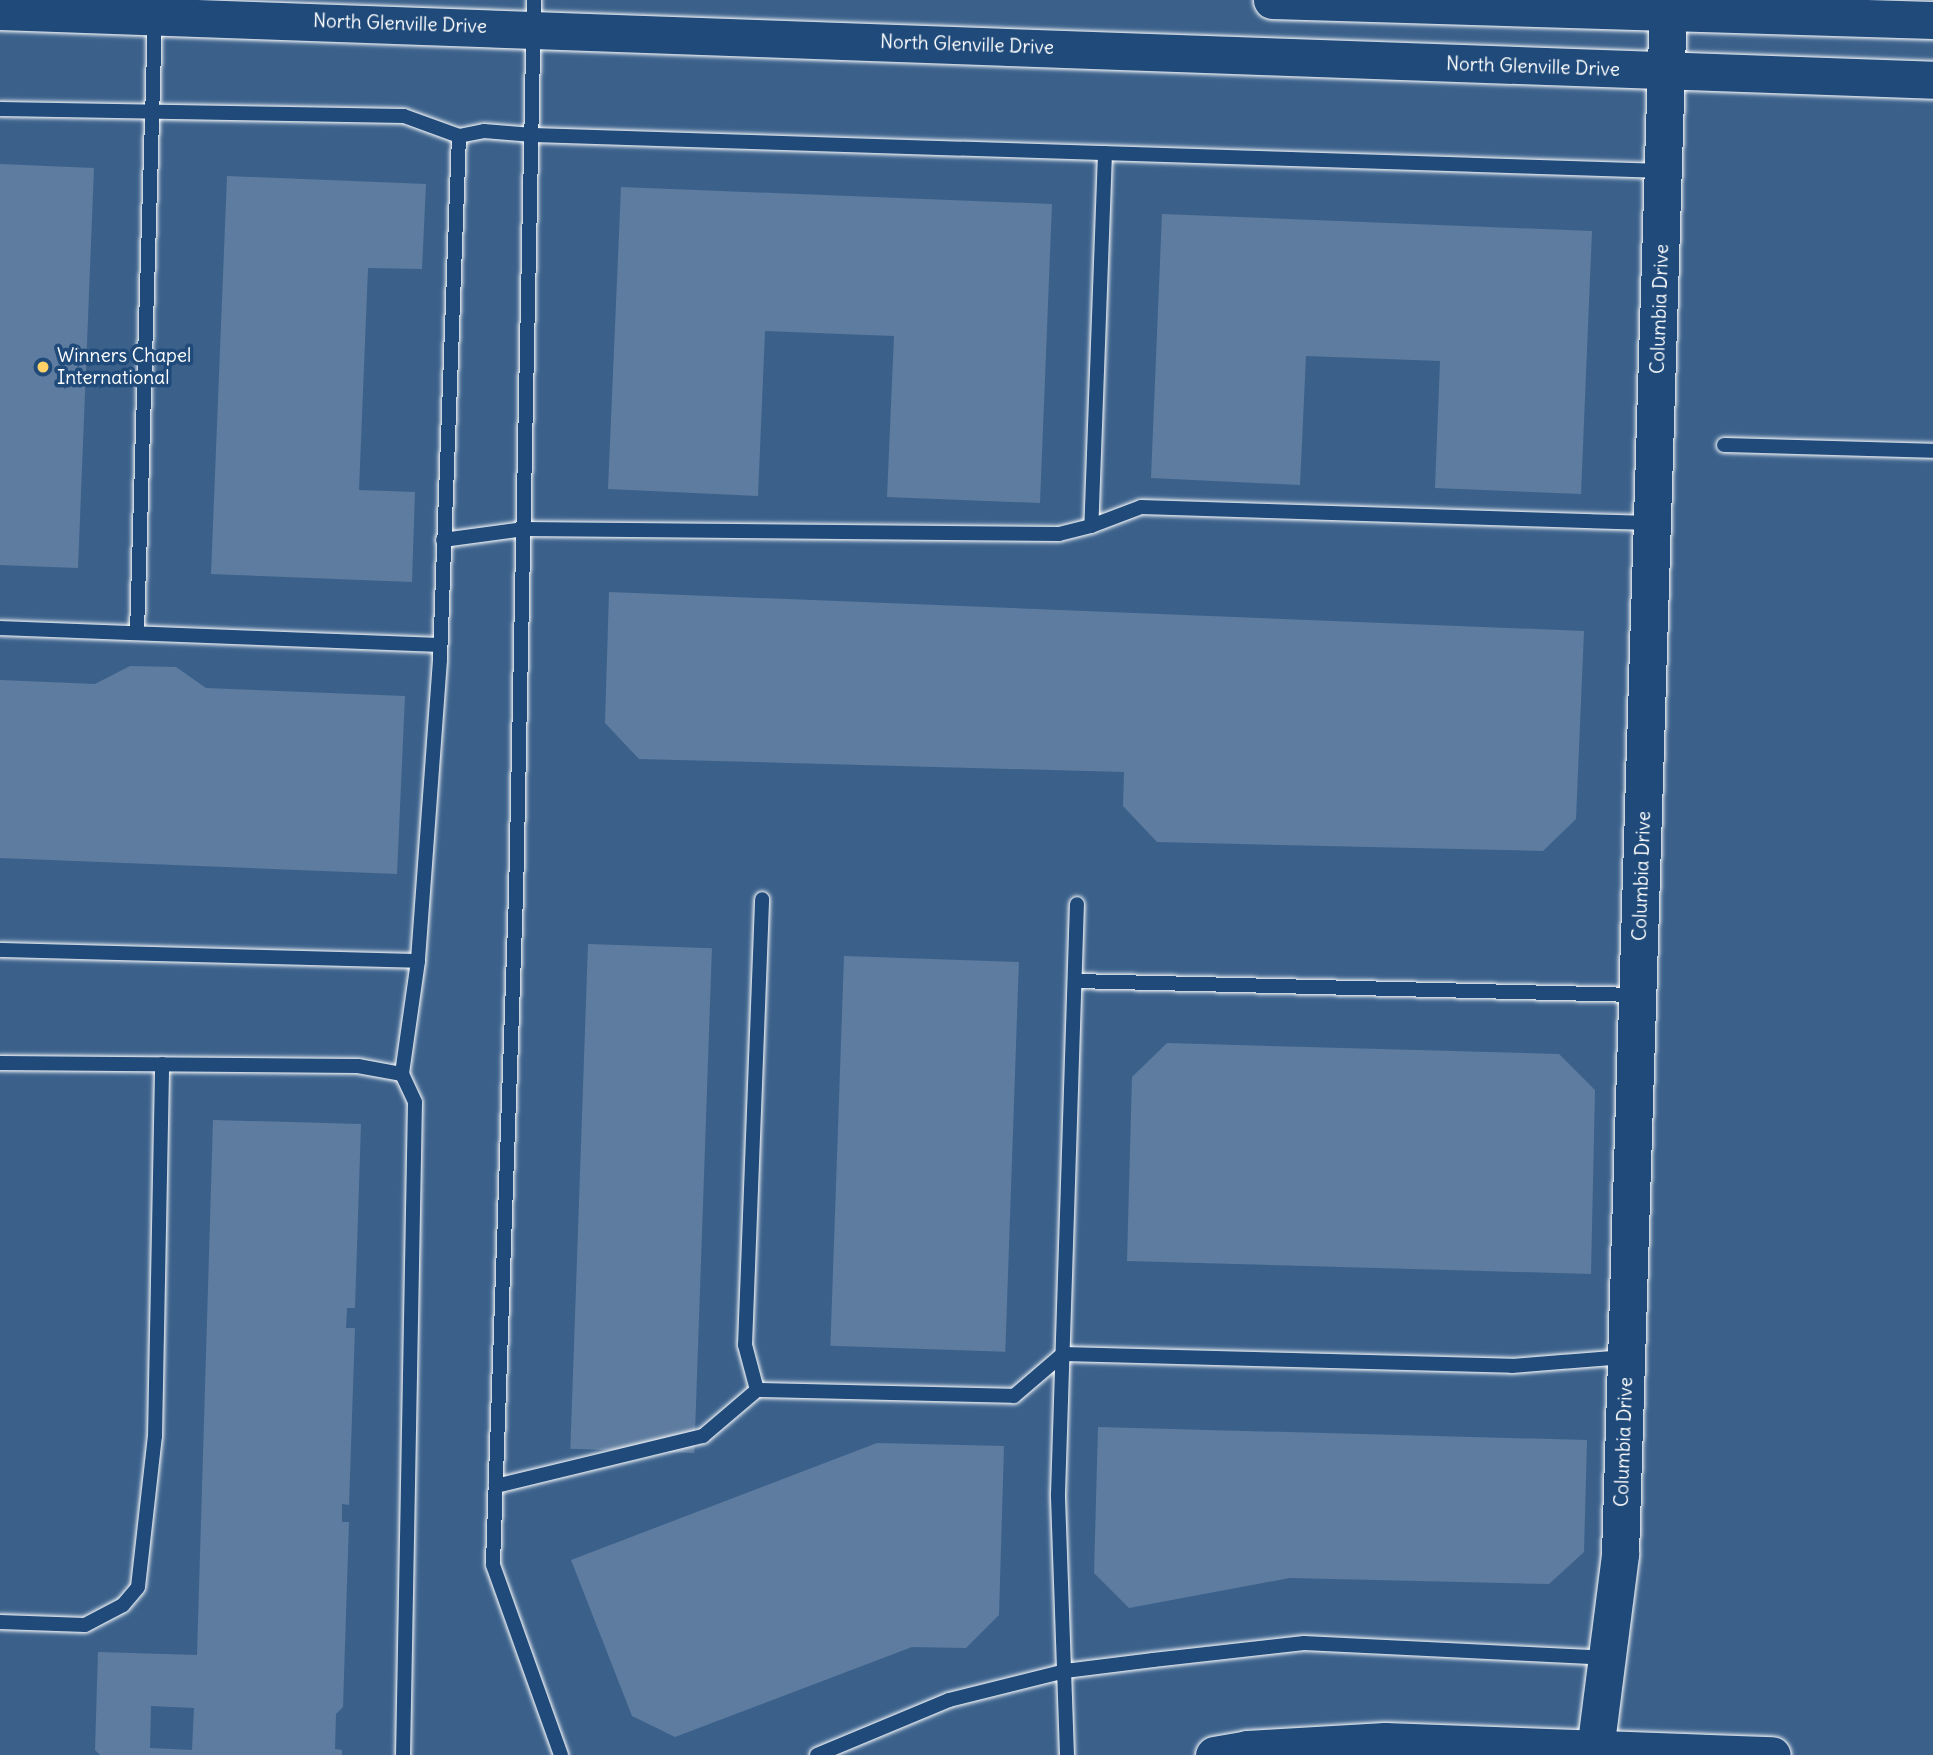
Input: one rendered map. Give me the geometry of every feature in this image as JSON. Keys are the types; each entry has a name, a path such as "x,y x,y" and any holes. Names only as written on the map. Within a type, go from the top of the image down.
{"street":[{"path":"1272,0 1668,6 1933,20"},
{"name":"Columbia Drive","path":"1595,1749 1620,1554 1668,6"},
{"name":"North Glenville Drive","path":"0,11 155,16 534,14 1667,73 1933,80"},
{"path":"1214,1755 1247,1749 1385,1748 1514,1751 1595,1749 1772,1755"}],"lane":[{"path":"534,14 516,895 493,1564 561,1755"},
{"path":"137,633 155,16"},
{"path":"0,108 404,116 459,136 484,131 533,135 1664,171"},
{"path":"404,1755 415,1102 402,1074 418,961 440,645 459,136"},
{"path":"1091,526 1105,153"},
{"path":"1724,445 1933,451"},
{"path":"443,540 524,529 1059,534 1141,508 1653,523"},
{"path":"0,628 440,645"},
{"path":"757,1390 745,1345 762,899"},
{"path":"1067,1755 1058,1493 1077,904"},
{"path":"0,950 418,961"},
{"path":"1075,981 1638,995"},
{"path":"0,1063 358,1066 402,1074"},
{"path":"0,1622 85,1625 124,1605 138,1587 155,1436 162,1065"},
{"path":"496,1486 703,1436 757,1390 1014,1396 1063,1354 1512,1366 1626,1357"},
{"path":"817,1755 948,1700 1065,1671 1304,1643 1607,1658"}],"shaded area":[{"path":"0,0 1933,0 1933,1755 0,1755"}],"building":[{"name":"Winners Chapel International","path":"0,164 94,168 78,568 0,565"},
{"path":"227,176 426,184 422,269 368,268 359,490 415,492 412,582 211,574"},
{"path":"621,187 1052,204 1040,503 887,497 894,336 765,331 758,496 608,489"},
{"path":"1162,214 1592,231 1581,494 1435,488 1440,361 1306,356 1300,485 1151,478"},
{"path":"609,592 1584,631 1576,819 1543,851 1157,842 1123,806 1124,772 639,759 605,723"},
{"path":"130,666 176,667 206,688 405,696 397,874 0,858 0,680 95,684"},
{"path":"588,944 712,948 694,1453 570,1449"},
{"path":"844,956 1019,962 1005,1352 830,1346"},
{"path":"1167,1043 1559,1054 1595,1090 1591,1274 1127,1261 1132,1077"},
{"path":"213,1120 361,1124 355,1308 347,1308 346,1328 355,1328 349,1505 342,1504 342,1522 349,1522 343,1707 336,1714 335,1749 342,1750 342,1755 100,1755 95,1750 98,1652 197,1655","holes":["151,1706 194,1708 192,1750 150,1748"]},
{"path":"1098,1427 1587,1440 1584,1552 1549,1584 1290,1578 1129,1608 1094,1573"},
{"path":"877,1443 1004,1446 999,1615 966,1648 912,1647 675,1737 632,1716 571,1560"}],"place":[{"name":"Winners Chapel International","path":"43,367"}]}
